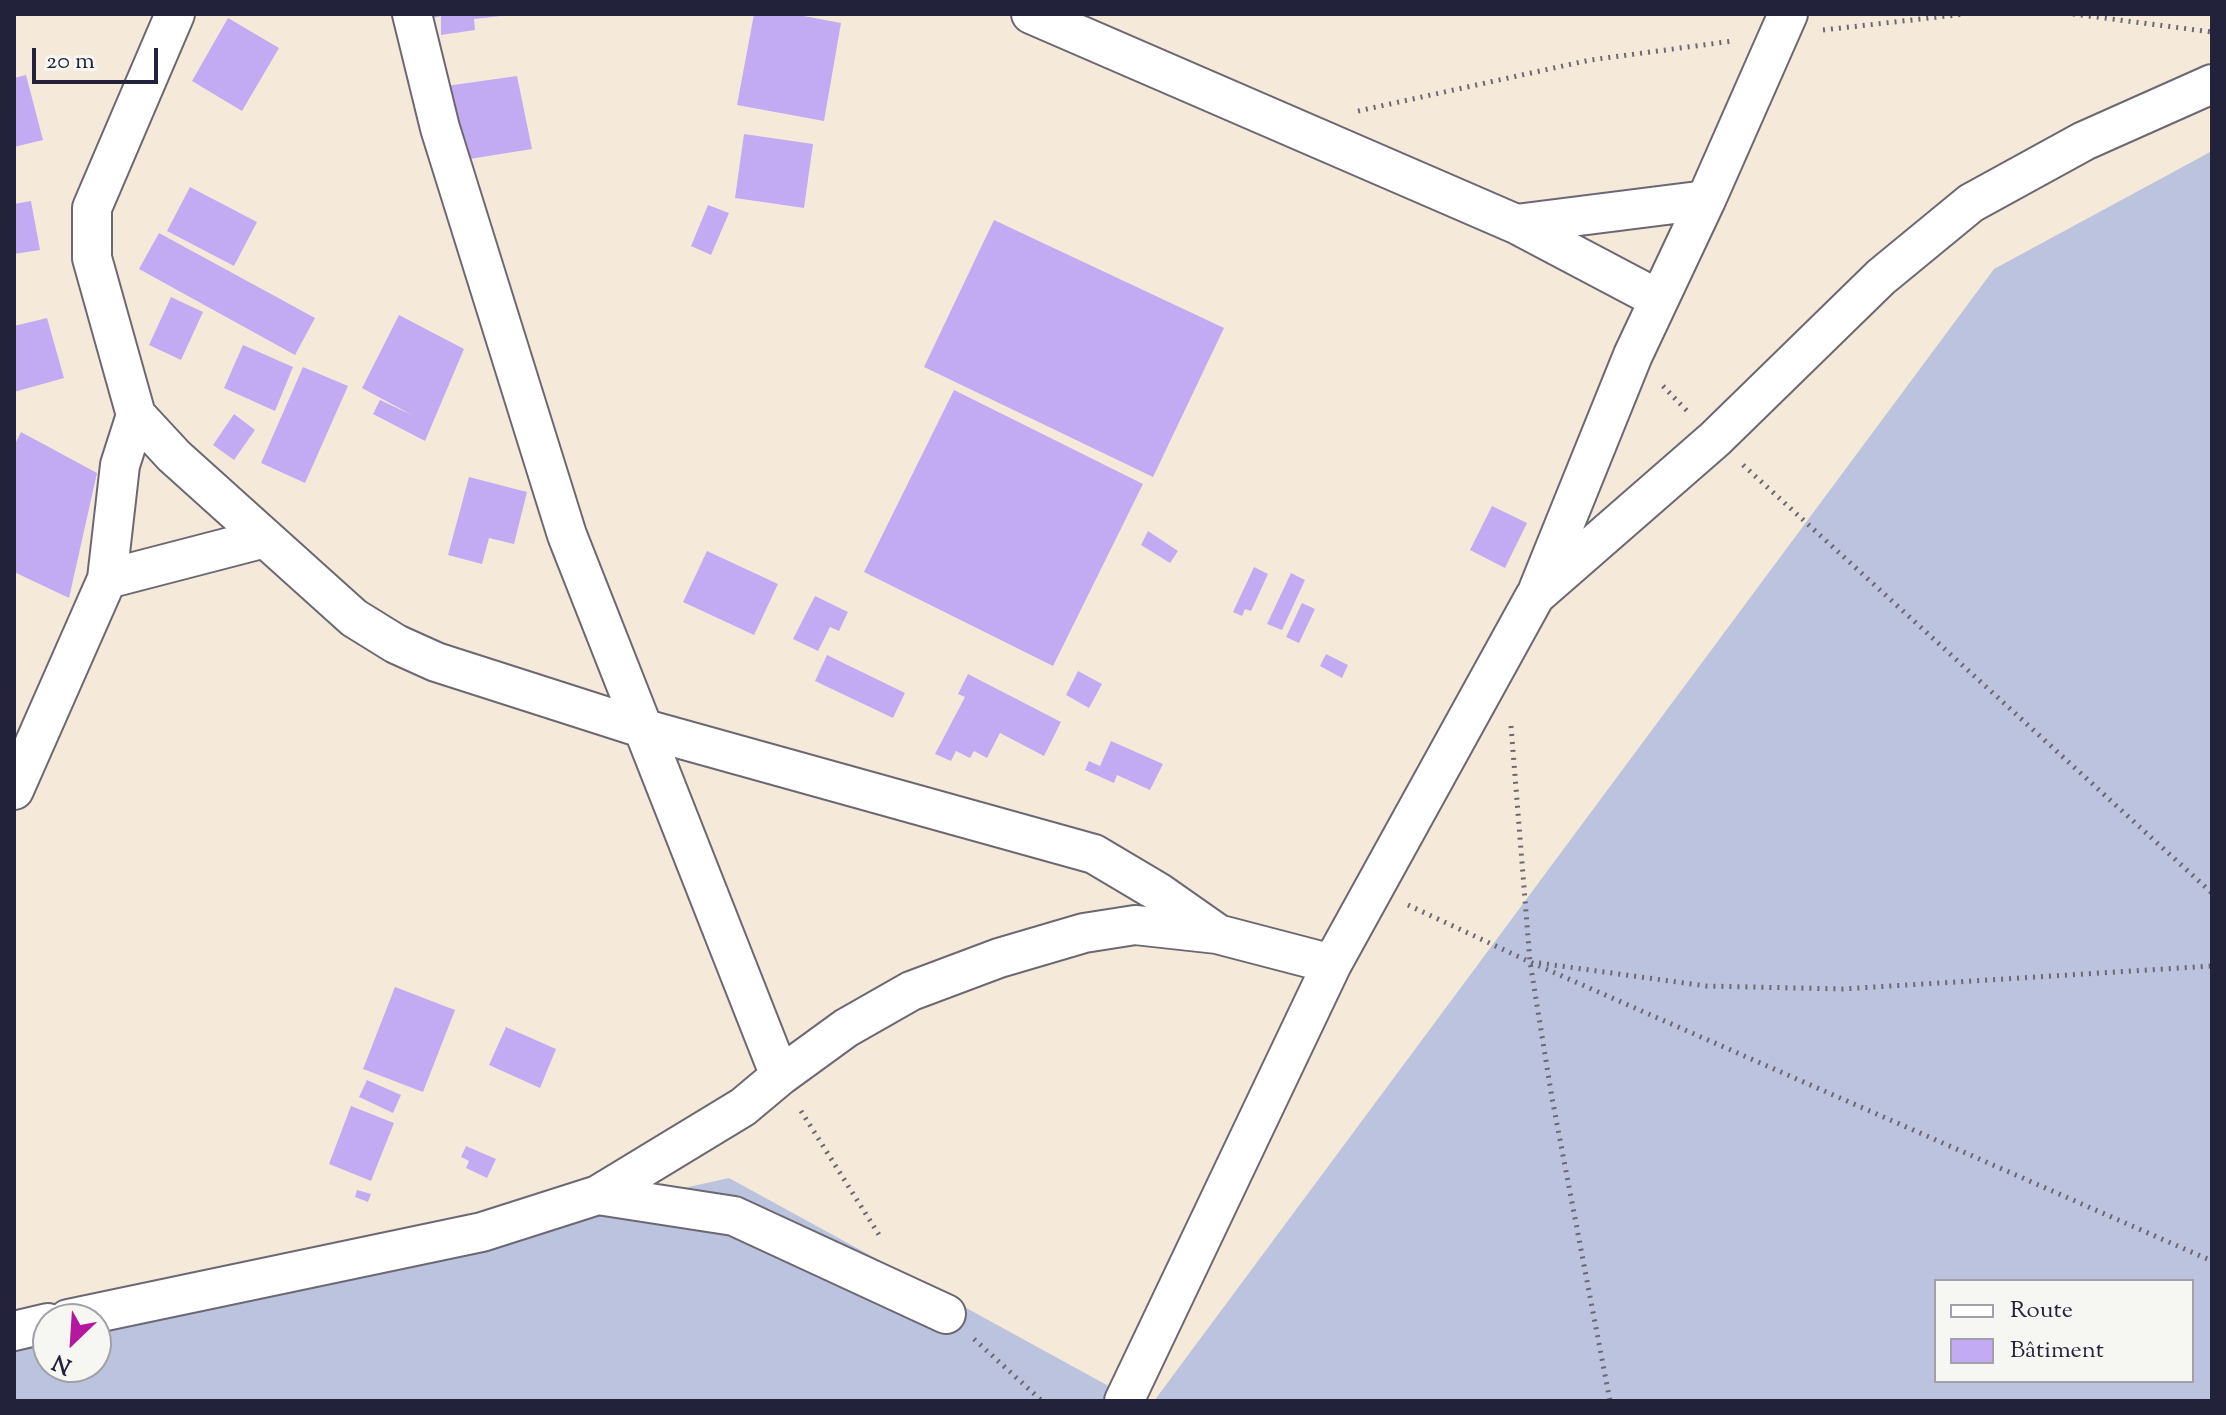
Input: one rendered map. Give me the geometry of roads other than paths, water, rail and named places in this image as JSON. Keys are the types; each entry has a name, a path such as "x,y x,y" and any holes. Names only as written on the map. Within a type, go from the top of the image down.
{"street":[{"path":"175,14 92,208 92,258 136,415 174,456 354,618 396,644 436,662 645,729 1094,854 1158,892 1217,934"},
{"path":"412,14 440,128 567,535 780,1076"},
{"path":"1031,14 1516,224 1658,299"},
{"path":"1124,1401 1332,964 1535,596 1633,355 1706,200 1782,25"},
{"path":"1535,596 1715,439 1881,277 1971,203 2084,141 2212,84"},
{"path":"1516,224 1706,200"},
{"path":"14,790 107,579 120,465 136,415"},
{"path":"107,579 265,538"},
{"path":"112,1310 482,1232 598,1195 743,1107 846,1028 911,991 999,958 1084,933 1135,925 1217,934 1332,964"},
{"path":"598,1195 734,1216 946,1314"}]}
